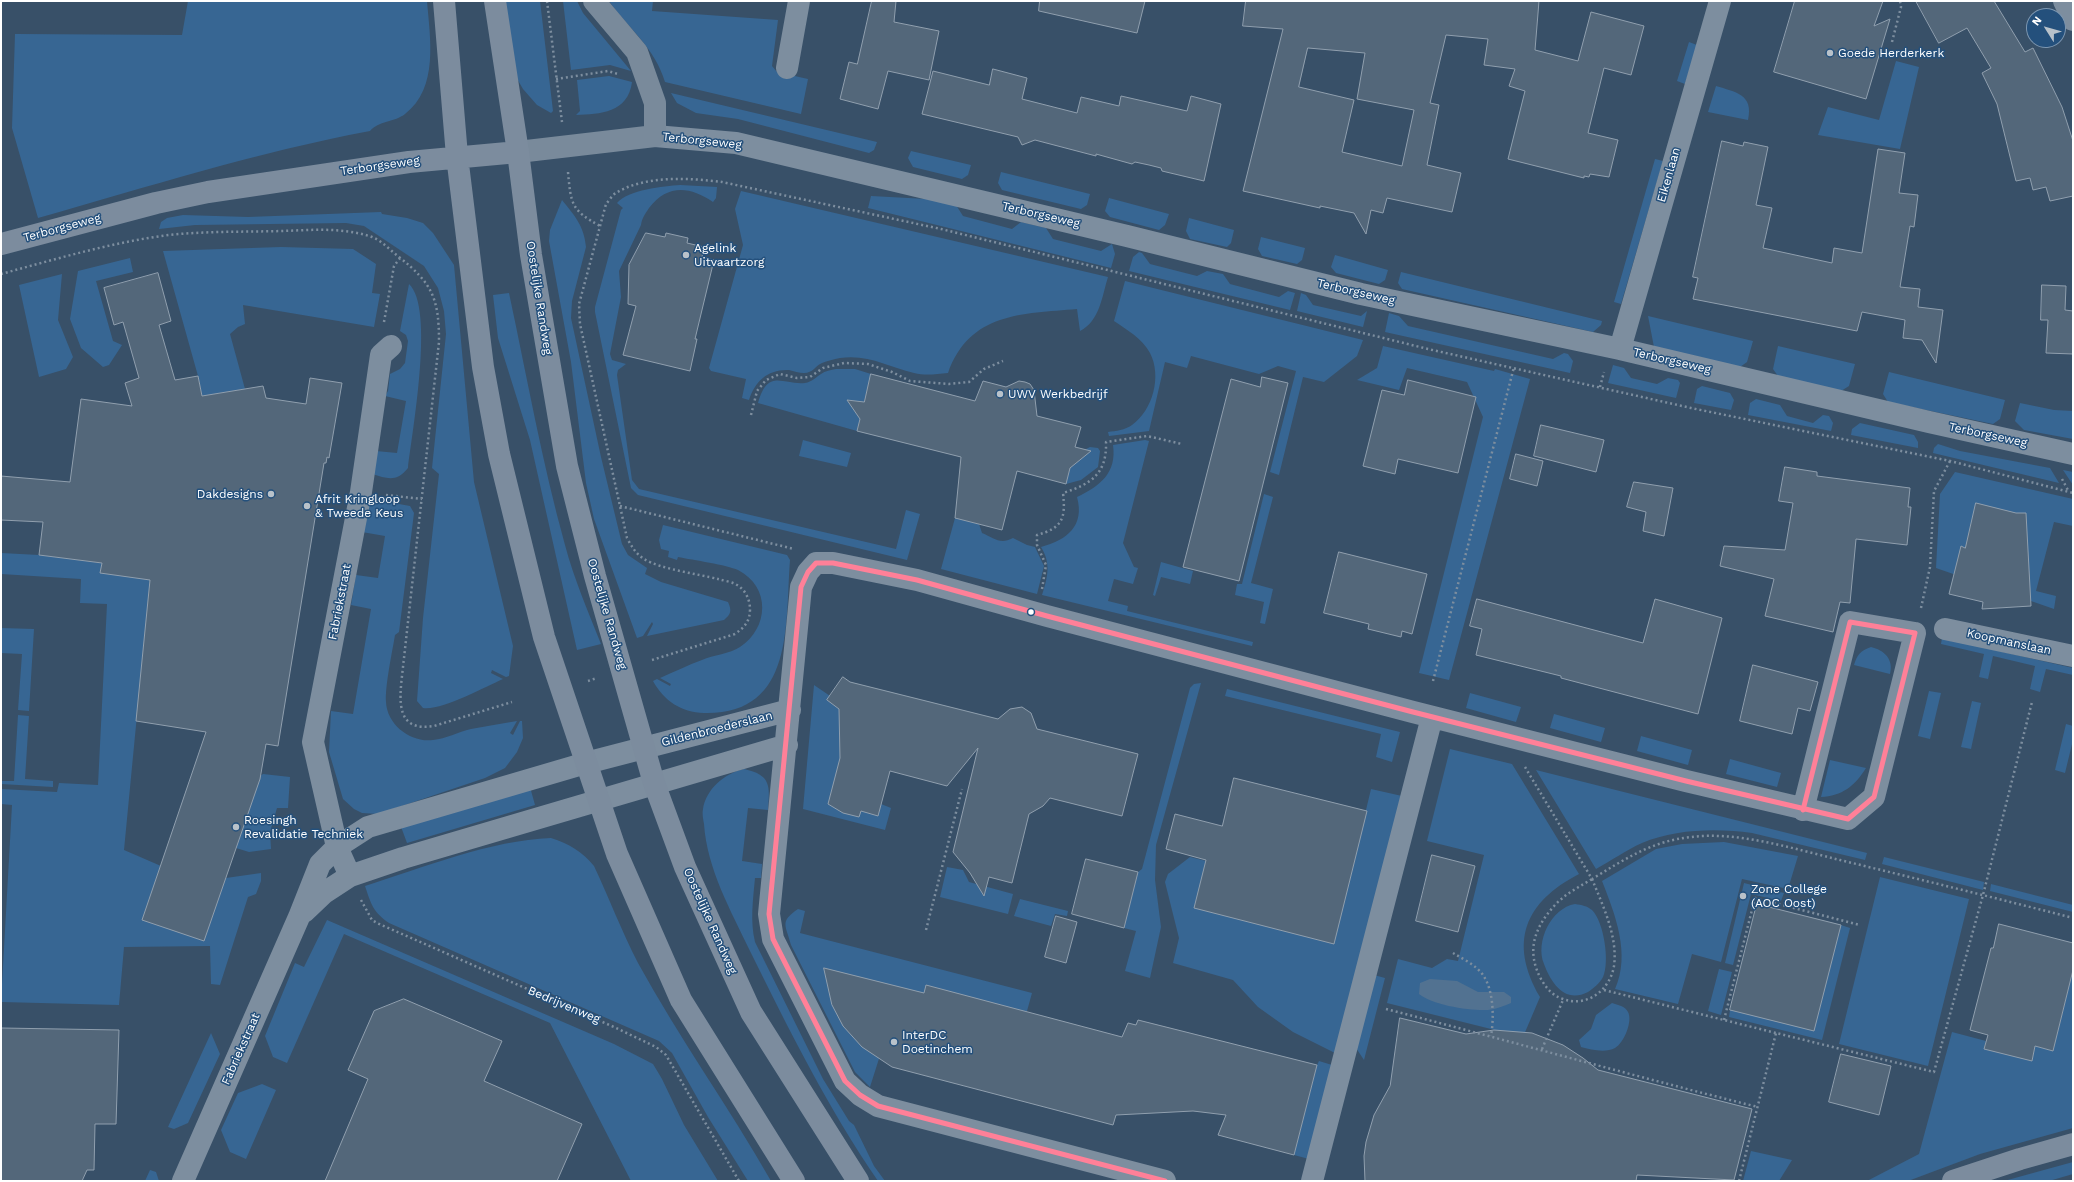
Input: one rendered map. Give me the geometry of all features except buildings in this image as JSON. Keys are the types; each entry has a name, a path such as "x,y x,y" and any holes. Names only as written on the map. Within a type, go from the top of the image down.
{"main road":[{"path":"444,1 457,156 483,367 499,454 544,637 617,854 681,1000 794,1181"},
{"name":"Oostelijke Randweg","path":"495,1 518,152 531,255 566,466 595,576 654,783 685,867 751,1012 858,1181"},
{"name":"Terborgseweg","path":"1,244 156,202 208,192 409,162 457,156 518,152"},
{"path":"1953,1181 2020,1159 2073,1144"}],"street":[{"path":"594,1 636,52 655,103 655,136"},
{"path":"787,68 799,1"},
{"name":"Eikenlaan","path":"1620,349 1720,1"},
{"path":"2064,1 2073,20"},
{"name":"Terborgseweg","path":"518,152 655,136 736,143 1120,234 1361,294 1620,349 1929,422 2073,454"},
{"name":"Fabriekstraat","path":"337,847 313,742 361,492 386,351"},
{"path":"816,563 833,563 917,580 1035,613 1432,717 1802,810 1848,819 1874,797 1915,633 1850,622 1802,810"},
{"name":"Gildenbroederslaan","path":"816,563 808,572 800,587 787,744 769,914 774,939 845,1081 860,1095 878,1106 1165,1181"},
{"name":"Koopmanslaan","path":"1945,629 2073,656"},
{"name":"Gildenbroederslaan","path":"586,763 790,710"},
{"path":"1312,1181 1432,717"},
{"path":"654,783 787,744"},
{"name":"Fabriekstraat","path":"183,1181 299,917 320,864 337,847 368,827 586,763"},
{"name":"Fabriekstraat","path":"299,917 324,893 350,876 403,858 654,783"},
{"path":"337,847 350,876"}],"path":[{"path":"547,1 571,200 582,216 600,226"},
{"path":"1892,42 1901,7 1900,1"},
{"path":"556,79 608,70 649,84"},
{"path":"652,660 735,634 743,628 749,619 750,602 740,587 729,582 644,560 634,550 627,538 580,324 579,304 606,204 615,193 628,187 667,180 693,178 722,182 948,231 1428,349 1692,408 1950,462 2073,493"},
{"path":"1,274 129,242 206,232 347,231 374,238 400,258 424,280 432,292 436,304 439,342 399,702 402,713 409,721 424,728 512,702"},
{"path":"386,351 381,338 394,266 400,258"},
{"path":"751,415 757,391 766,380 780,374 797,378 810,377 823,368 844,363 868,364 892,372 910,381 927,381 949,384 969,382 984,370 1003,360"},
{"path":"1433,681 1514,367"},
{"path":"1035,613 1046,574 1046,565 1037,545 1037,535 1051,531 1061,522 1065,509 1063,494 1083,487 1096,476 1105,463 1106,442 1147,436 1182,444"},
{"path":"1915,633 1930,567 1934,491 1950,462"},
{"path":"361,492 422,499"},
{"path":"620,506 795,550 816,563"},
{"path":"588,681 598,677"},
{"path":"1604,990 1934,1072 1983,895 2032,702"},
{"path":"1521,762 1592,879 1610,925 1614,947 1614,966 1611,978 1604,990 1587,1000 1575,1002 1563,1000 1553,994 1545,986 1537,972 1532,956 1534,939 1543,920 1555,904 1569,893 1592,879 1639,851 1664,841 1692,836 1730,836 1798,850 2073,918"},
{"path":"926,930 962,789"},
{"name":"Bedrijvenweg","path":"350,876 368,914 372,920 377,923 656,1047 666,1055 739,1181"},
{"path":"1724,1020 1755,898 1860,925"},
{"path":"1453,954 1472,965 1483,975 1488,985 1493,1013 1491,1036"},
{"path":"1542,1049 1563,1000"},
{"path":"1386,1009 1542,1049 1623,1073 1758,1107"},
{"path":"1739,1181 1776,1033"}],"shaded area":[{"path":"188,1 427,1 430,31 430,62 428,77 423,91 416,103 405,114 396,119 377,125 370,131 328,139 244,160 161,182 38,218 12,128 15,34 182,35"},
{"path":"504,1 540,1 553,111 551,113 537,105 523,89 513,72"},
{"path":"563,1 577,1 583,13 631,71 610,65 571,70"},
{"path":"609,1 653,1 652,11 778,20 772,66 777,72 808,79 801,114 665,82 655,59 641,39"},
{"path":"1689,42 1697,45 1685,84 1677,81"},
{"path":"1896,61 1919,67 1900,149 1818,135 1828,107 1879,120"},
{"path":"609,76 632,82 625,100 612,110 594,114 576,115 580,111 577,80"},
{"path":"1716,86 1730,90 1746,99 1749,111 1748,120 1708,112"},
{"path":"671,93 877,142 874,150 869,153 738,119 696,113 677,103"},
{"path":"911,151 971,165 968,175 962,179 913,167 908,158"},
{"path":"1655,159 1663,161 1621,304 1614,302"},
{"path":"1001,172 1090,194 1087,205 1081,209 1002,190 998,183"},
{"path":"680,185 717,187 716,198 713,202 696,193 679,190 671,191 656,200 644,216 619,271 621,297 610,354 612,360 626,364 618,370 617,375 632,480 639,489 896,549 906,510 920,514 907,560 638,495 631,488 595,307 621,210 623,208 617,203 629,195 638,192"},
{"path":"741,191 1108,277 1102,300 1092,321 1087,327 1080,331 1077,309 1018,315 1000,320 984,327 970,338 958,353 948,373 918,374 869,359 850,357 840,358 822,363 807,373 781,370 769,374 755,387 749,400 742,398 746,379 711,371 709,368 743,245 735,209"},
{"path":"871,196 927,199 956,205 963,216 1012,229 1021,222 1046,228 1053,239 1101,251 1112,244 1115,254 1111,268 868,208"},
{"path":"1109,198 1169,214 1165,225 1159,230 1110,217 1105,211"},
{"path":"562,200 581,227 585,240 586,247 572,301 571,318 601,457 622,544 628,555 647,568 645,574 661,582 728,602 730,612 724,620 647,636 653,624 652,622 643,636 637,638 594,519 586,483 571,362 549,241 550,230"},
{"path":"381,212 382,214 407,218 423,223 433,233 454,265 474,482 513,646 509,676 506,677 492,670 491,673 503,679 451,702 431,708 423,708 417,701 423,618 439,474 432,468 446,334 444,311 438,288 424,266 364,226 346,223 195,225 159,229 161,222 167,218 183,215 248,217"},
{"path":"1189,218 1234,230 1231,243 1227,247 1190,239 1186,231"},
{"path":"1261,237 1305,248 1302,260 1297,264 1262,256 1258,249"},
{"path":"281,247 353,249 376,264 372,293 380,294 374,327 243,305 245,324 238,327 230,334 245,389 202,396 198,376 163,251"},
{"path":"1139,252 1142,253 1150,264 1197,276 1207,271 1223,274 1230,284 1279,297 1288,291 1295,293 1290,310 1129,271 1133,257"},
{"path":"1335,255 1388,270 1385,280 1379,284 1336,273 1331,267"},
{"path":"130,258 133,272 96,281 113,341 122,345 109,365 103,367 81,348 70,319 78,271"},
{"path":"1401,272 1602,321 1601,325 1593,332 1402,289 1398,283"},
{"path":"62,274 58,320 73,357 66,369 39,377 19,285"},
{"path":"1125,281 1363,340 1357,356 1324,382 1303,377 1279,475 1270,472 1296,371 1278,366 1259,374 1191,356 1187,368 1165,362 1149,431 1109,436 1108,432 1126,428 1139,419 1150,402 1155,382 1154,362 1147,348 1134,335 1114,321"},
{"path":"409,284 417,297 420,318 420,372 417,400 408,468 400,476 388,478 372,474 376,451 397,453 406,401 385,396 388,391 390,374 400,369 405,363 408,341 406,335 400,331"},
{"path":"509,293 542,451 565,545 601,644 577,650 530,440 498,338 493,295"},
{"path":"1301,293 1306,295 1313,305 1361,316 1367,311 1363,327 1297,311"},
{"path":"1389,313 1399,316 1408,326 1553,359 1564,353 1568,354 1573,361 1570,373 1385,332"},
{"path":"1648,316 1753,341 1747,362 1740,367 1654,347"},
{"path":"1383,346 1494,371 1495,369 1530,379 1449,680 1419,673 1483,417 1467,382 1407,368 1399,390 1357,380 1377,368"},
{"path":"1778,346 1855,364 1849,386 1841,391 1778,376 1773,369"},
{"path":"1613,365 1624,368 1631,378 1657,384 1668,378 1678,380 1680,383 1676,398 1608,383"},
{"path":"836,369 855,369 871,374 857,431 758,403 766,385 771,382 783,381 805,383 812,381 824,372"},
{"path":"1889,372 2005,400 2000,419 1993,424 1888,402 1883,394"},
{"path":"1702,386 1730,393 1734,400 1731,410 1694,403 1697,389"},
{"path":"1756,399 1780,405 1787,416 1813,423 1823,415 1829,416 1833,423 1831,431 1748,415 1750,403"},
{"path":"2020,403 2054,410 2073,411 2073,439 2024,430 2015,421"},
{"path":"1860,423 1914,435 1918,442 1918,448 1851,435 1852,429"},
{"path":"803,440 851,453 847,467 799,456"},
{"path":"1145,440 1149,441 1123,543 1134,567 1138,568 1133,584 1114,579 1108,601 1128,606 1127,611 1253,642 1252,646 1042,595 1048,570 1046,559 1041,547 1059,540 1072,530 1076,524 1078,516 1079,507 1077,497 1100,483 1105,477 1109,471 1114,455 1113,445"},
{"path":"1938,444 1960,451 2050,468 2059,483 1933,453 1934,448"},
{"path":"1090,447 1098,448 1100,451 1098,467 1081,480 1066,484 1073,456"},
{"path":"2063,470 2073,472 2073,485"},
{"path":"1955,472 2073,499 2073,526 2054,522 2036,591 2056,596 2054,609 1936,568 1940,494"},
{"path":"1264,494 1273,497 1251,583 1273,589 1265,624 1260,623 1264,602 1235,595 1237,584 1242,584"},
{"path":"377,500 410,506 414,513 399,632 395,635 389,669 386,702 387,710 391,718 402,731 417,739 433,740 471,729 517,721 510,733 513,735 520,721 522,721 523,738 517,752 505,768 485,778 378,814 362,813 354,809 343,799 329,752 331,711 353,714 371,609 351,605 356,575 378,578 385,536 362,532 365,513 369,506"},
{"path":"955,518 979,524 982,533 997,540 1004,541 1013,538 1035,547 1044,566 1037,594 941,569"},
{"path":"663,525 787,555 790,560 785,637 779,661 770,682 755,699 734,710 704,713 681,708 668,700 653,681 657,679 670,686 671,684 660,678 706,658 740,647 750,639 757,629 761,619 761,597 749,577 738,570 726,566 678,557 677,560 668,557 669,551 661,549 659,540"},
{"path":"1,553 39,555 102,563 150,580 124,850 198,882 261,873 261,881 256,894 248,897 220,985 211,984 210,946 124,947 119,1005 1,1002 12,805 1,804 1,789 57,792 59,783 98,785 107,604 80,603 81,579 1,574"},
{"path":"1161,562 1193,571 1190,584 1161,577 1155,596 1153,595"},
{"path":"1,628 34,629 29,711 18,710 22,654 1,653"},
{"path":"1942,638 2073,668 2073,675 2046,669 2040,692 2030,689 2035,666 1993,656 1988,679 1979,677 1984,654 1941,644"},
{"path":"1871,647 1880,650 1887,656 1891,664 1890,674 1854,665 1860,654 1864,650"},
{"path":"1201,683 1156,845 1155,880 1161,927 1150,978 1125,971 1136,931 1124,928 1138,872 1142,869 1190,688 1194,684"},
{"path":"814,685 855,713 881,804 891,808 885,830 803,809"},
{"path":"1227,689 1400,732 1392,762 1376,757 1381,734 1225,696"},
{"path":"1929,691 1941,693 1930,739 1918,736"},
{"path":"1470,693 1521,707 1516,722 1466,708"},
{"path":"1972,701 1981,703 1971,749 1961,747"},
{"path":"1554,714 1605,728 1601,742 1550,728"},
{"path":"18,715 29,716 25,779 53,781 53,787 1,784 1,781 14,781"},
{"path":"2066,724 2073,726 2073,740 2065,773 2055,770"},
{"path":"1641,736 1692,750 1688,765 1637,751"},
{"path":"1450,749 1512,764 1579,874 1561,885 1546,897 1534,911 1527,925 1524,941 1525,959 1530,977 1540,997 1523,1037 1387,1003 1398,959 1432,968 1447,959 1458,961 1484,855 1427,841"},
{"path":"1730,759 1781,773 1777,787 1726,774"},
{"path":"1830,760 1866,768 1857,780 1847,789 1835,795 1821,797"},
{"path":"744,769 753,771 764,778 767,782 769,794 768,810 748,808 742,861 762,864 761,878 755,878 753,894 752,918 755,942 823,1079 849,1121 854,1125 874,1166 885,1181 878,1181 826,1097 779,1010 728,905 715,873 706,841 703,814 705,802 712,789 723,778"},
{"path":"1536,770 1867,853 1865,860 1752,833 1711,830 1682,832 1655,838 1630,849 1596,869"},
{"path":"263,774 290,777 288,808 277,808 270,832 271,849 249,852 236,848 256,779"},
{"path":"530,787 535,805 407,843 400,824"},
{"path":"1371,789 1402,796 1335,1053 1293,1032 1258,1007 1233,980 1173,963 1179,938 1165,882 1168,874 1190,857 1206,861 1195,906 1287,928 1334,944"},
{"path":"551,838 575,849 585,856 594,866 638,963 670,1018 771,1181 748,1181 708,1117 672,1053 659,1041 389,923 379,915 373,907 365,886 433,863 481,849 528,840"},
{"path":"1724,842 1798,856 1788,889 1742,879 1721,962 1692,954 1678,1004 1615,989 1620,976 1622,962 1621,948 1616,920 1602,881 1656,849 1682,844"},
{"path":"1884,857 1984,882 1983,890 1882,864"},
{"path":"947,867 963,870 969,882 1013,894 1008,914 940,897"},
{"path":"1880,877 1969,899 1928,1066 1839,1044"},
{"path":"1744,883 1784,893 1781,901 1751,894 1733,965 1725,963"},
{"path":"1991,884 2073,905 2073,912 1990,891"},
{"path":"1020,899 1068,911 1067,916 1055,914 1051,926 1014,916"},
{"path":"1575,904 1582,905 1592,910 1596,916 1603,933 1606,952 1603,977 1597,985 1588,992 1580,995 1572,995 1560,990 1547,971 1542,955 1544,936 1552,919 1566,907"},
{"path":"798,909 805,911 800,933 1032,993 1027,1011 883,1046 870,1087 855,1072 791,945 786,928 786,921 792,913"},
{"path":"327,920 614,1044 653,1064 662,1079 684,1125 718,1181 631,1181 550,1023 344,934 287,1063 273,1057 265,1036 295,963 304,967"},
{"path":"1841,925 1850,928 1822,1040 1729,1017 1730,1010"},
{"path":"1719,969 1732,972 1721,1015 1708,1011"},
{"path":"2073,970 2073,1128 1980,1154 1908,1181 1867,1181 1919,1154 1952,1032 1986,1041 1984,1048 2032,1060 2035,1046 2053,1051"},
{"path":"1374,975 1385,978 1364,1060 1356,1048"},
{"path":"1430,979 1457,981 1478,992 1504,992 1511,997 1511,1003 1488,1010 1462,1008 1442,1004 1425,998 1419,994 1420,983"},
{"path":"1612,1003 1625,1008 1628,1012 1629,1021 1627,1032 1622,1042 1611,1050 1603,1051 1581,1047 1579,1040 1591,1029 1596,1015"},
{"path":"211,1033 220,1054 188,1123 174,1129 168,1127"},
{"path":"1319,1061 1332,1065 1309,1159 1294,1155"},
{"path":"262,1084 276,1090 246,1159 230,1152 221,1130 238,1093"},
{"path":"1751,1151 1792,1160 1779,1181 1743,1181"},
{"path":"2073,1162 2073,1174 2049,1181 2004,1181"},
{"path":"150,1170 156,1172 159,1181 145,1181"}],"transit line":[{"path":"1165,1181 878,1106 860,1095 845,1081 773,939 769,914 801,587 808,572 816,563 833,563 917,580 1047,616 1413,712 1686,781 1848,819 1874,797 1915,633 1850,622 1803,810"}],"place":[{"name":"Goede Herderkerk","path":"1830,53"},
{"name":"Agelink Uitvaartzorg","path":"686,255"},
{"name":"UWV Werkbedrijf","path":"1000,394"},
{"name":"Dakdesigns","path":"271,494"},
{"name":"Afrit Kringloop & Tweede Keus","path":"307,506"},
{"name":"Roesingh Revalidatie Techniek","path":"236,827"},
{"name":"Zone College (AOC Oost)","path":"1743,896"},
{"name":"InterDC Doetinchem","path":"894,1042"}]}
